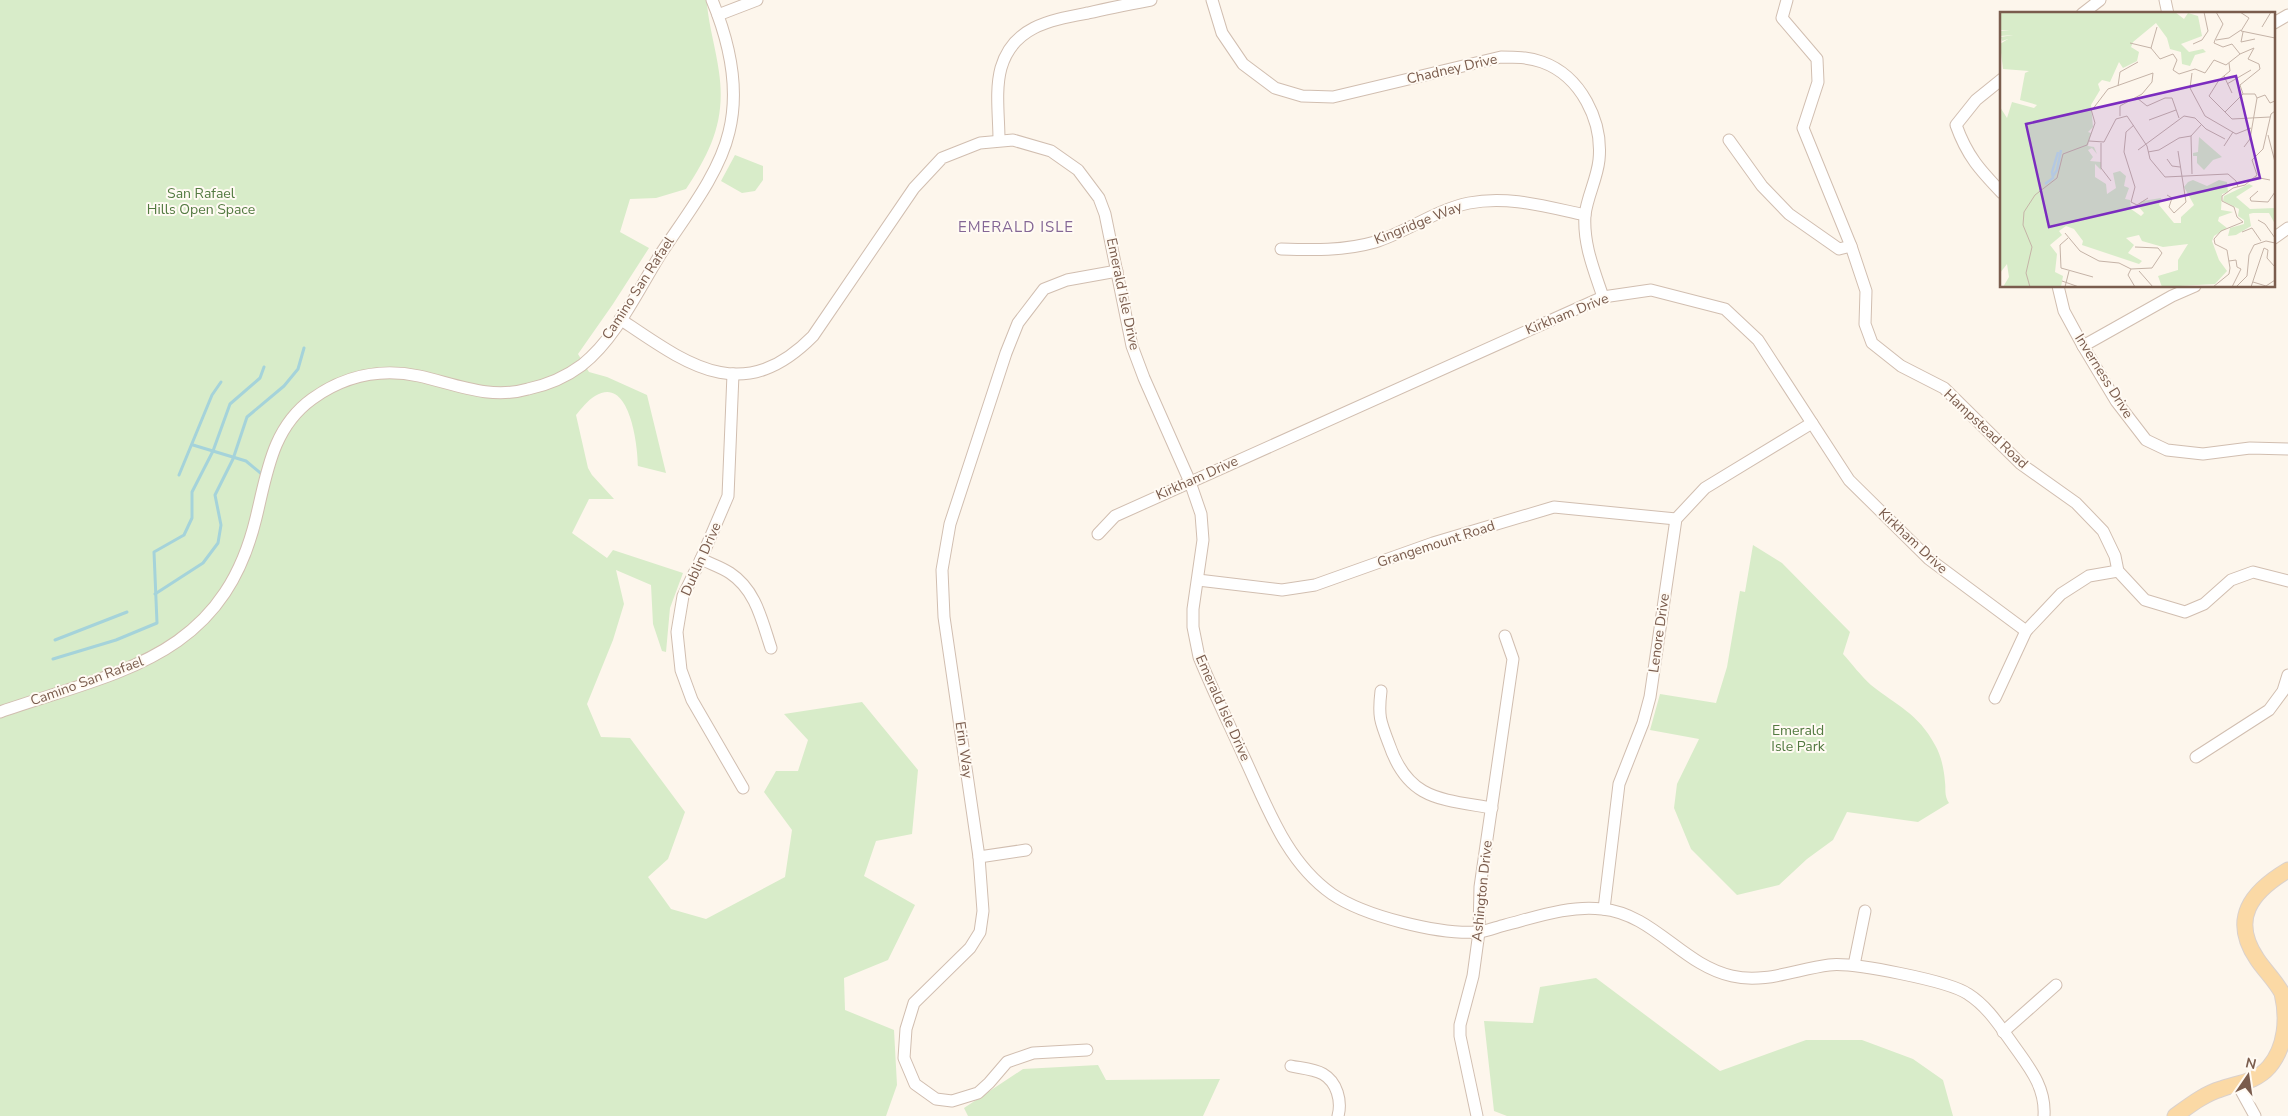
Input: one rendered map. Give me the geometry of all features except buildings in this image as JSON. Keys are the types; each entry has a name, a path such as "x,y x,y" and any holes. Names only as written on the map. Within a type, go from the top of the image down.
{"main road":[{"path":"2175,1116 2203,1097 2221,1088 2238,1085 2258,1076 2267,1069 2287,1038 2283,994 2257,960 2245,936 2244,920 2250,904 2258,893 2275,878 2288,870"}],"street":[{"name":"Camino San Rafael","path":"0,712 133,667 175,644 206,616 233,581 246,553 274,446 292,418 312,399 333,386 352,378 376,373 417,376 489,393 526,390 554,381 583,364 608,337 620,319 710,178 724,148 732,115 733,81 718,15 712,0"},
{"path":"718,15 757,0"},
{"path":"998,140 999,78 1001,67 1006,55 1019,36 1048,21 1151,0"},
{"name":"Chadney Drive","path":"1212,0 1222,33 1243,64 1275,88 1302,96 1333,97 1501,57 1523,57 1544,63 1569,79 1588,102 1596,120 1600,138 1599,162 1585,215 1587,248 1602,297"},
{"name":"Hampstead Road","path":"1787,0 1782,18 1817,59 1818,82 1803,128 1851,246 1866,291 1865,324 1872,343 1900,366 1944,388 2021,464 2076,503 2103,531 2115,556 2118,571 2145,600 2186,612 2204,604 2231,580 2253,572 2288,581"},
{"path":"2085,12 2100,0"},
{"path":"2276,22 2288,15"},
{"path":"2000,81 1976,100 1956,125 1968,153 2000,191"},
{"name":"Emerald Isle Drive","path":"620,319 685,361 712,372 749,373 769,368 785,361 813,336 914,188 942,158 960,149 998,140 1013,140 1051,151 1078,170 1099,198 1110,229 1132,346 1144,378 1190,482 1201,514 1203,529 1193,609 1193,627 1198,657 1276,826 1301,866 1315,881 1332,894 1362,910 1415,924 1444,929 1479,932 1564,911 1604,909 1630,916 1650,926 1692,959 1710,970 1747,979 1832,965 1854,965 1944,984 1966,992 1983,1005 2039,1082 2043,1094 2044,1116"},
{"path":"1729,140 1762,186 1789,214 1839,249 1851,246"},
{"name":"Kingridge Way","path":"1280,249 1348,248 1376,242 1449,208 1488,200 1521,201 1585,215"},
{"path":"2276,237 2288,228"},
{"name":"Erin Way","path":"1088,1050 1033,1053 1007,1062 978,1093 952,1101 936,1098 915,1084 904,1058 906,1029 914,1003 970,948 980,932 983,911 979,857 944,617 942,570 950,524 1006,353 1018,323 1044,289 1067,280 1117,271"},
{"name":"Inverness Drive","path":"2058,288 2064,311 2083,346 2116,401 2146,440 2167,450 2203,454 2250,448 2288,449"},
{"path":"2083,346 2172,296 2190,288"},
{"name":"Kirkham Drive","path":"1098,534 1115,516 1602,297 1651,290 1725,310 1758,340 1849,480 1929,559 2026,630"},
{"name":"Dublin Drive","path":"733,374 730,485 725,504 702,559 683,596 677,632 681,670 692,700 743,788"},
{"path":"1676,519 1705,488 1812,423"},
{"name":"Grangemount Road","path":"1198,580 1282,590 1315,585 1433,544 1554,507 1676,519"},
{"name":"Lenore Drive","path":"1604,909 1619,784 1643,723 1650,697 1676,519"},
{"path":"702,559 730,573 742,583 754,598 771,648"},
{"path":"1995,698 2026,630 2061,594 2089,576 2118,571"},
{"name":"Ashington Drive","path":"1477,1116 1460,1036 1460,1025 1474,976 1479,932 1480,887 1513,659 1505,636"},
{"path":"2196,757 2269,710 2283,691 2288,675"},
{"path":"1381,691 1378,713 1395,763 1408,780 1424,792 1442,800 1492,808"},
{"path":"979,857 1026,850"},
{"path":"1854,965 1866,911"},
{"path":"2003,1032 2056,985"},
{"path":"1291,1066 1322,1073 1334,1085 1340,1106 1338,1116"},
{"path":"2238,1085 2255,1116"}],"green space":[{"name":"San Rafael Hills Open Space","path":"0,0 718,0 707,4 721,89 718,120 709,148 686,189 656,198 630,199 620,232 649,248 578,354 589,372 607,377 647,395 666,473 638,466 634,430 624,403 616,395 607,392 595,396 576,415 588,468 614,499 589,499 572,533 607,558 613,550 683,573 670,608 666,652 662,651 653,624 651,585 616,570 624,604 613,640 587,704 601,737 630,738 685,812 668,859 648,877 671,909 706,919 785,877 792,830 764,792 776,771 798,771 808,740 784,714 862,702 918,770 912,834 876,841 864,876 915,905 888,960 844,978 845,1010 894,1030 897,1085 886,1116 0,1116"},
{"path":"735,155 763,166 763,180 755,191 742,193 721,181"},
{"name":"Emerald Isle Park","path":"1753,545 1782,563 1850,632 1843,654 1871,685 1914,717 1928,734 1941,758 1946,795 1949,803 1918,822 1847,812 1833,840 1807,859 1779,885 1737,895 1691,849 1674,808 1677,784 1699,739 1650,730 1660,694 1716,703 1727,667 1740,591 1745,592"},
{"path":"1596,978 1720,1071 1806,1040 1862,1040 1913,1059 1943,1080 1953,1116 1507,1116 1494,1111 1484,1021 1533,1023 1540,987"},
{"path":"1098,1065 1106,1080 1220,1079 1203,1116 968,1116 964,1108 1023,1069"}],"waterway":[{"path":"155,594 203,563 218,543 221,525 215,495 233,459 247,417 284,386 298,369 304,348"},
{"path":"53,659 116,640 157,623 154,552 184,535 192,518 192,492 213,451 230,404 260,378 264,367"},
{"path":"179,475 212,395 221,382"},
{"path":"193,445 246,461 264,476"},
{"path":"55,640 127,612"}],"district":[{"name":"EMERALD ISLE","path":"1016,227"}]}
